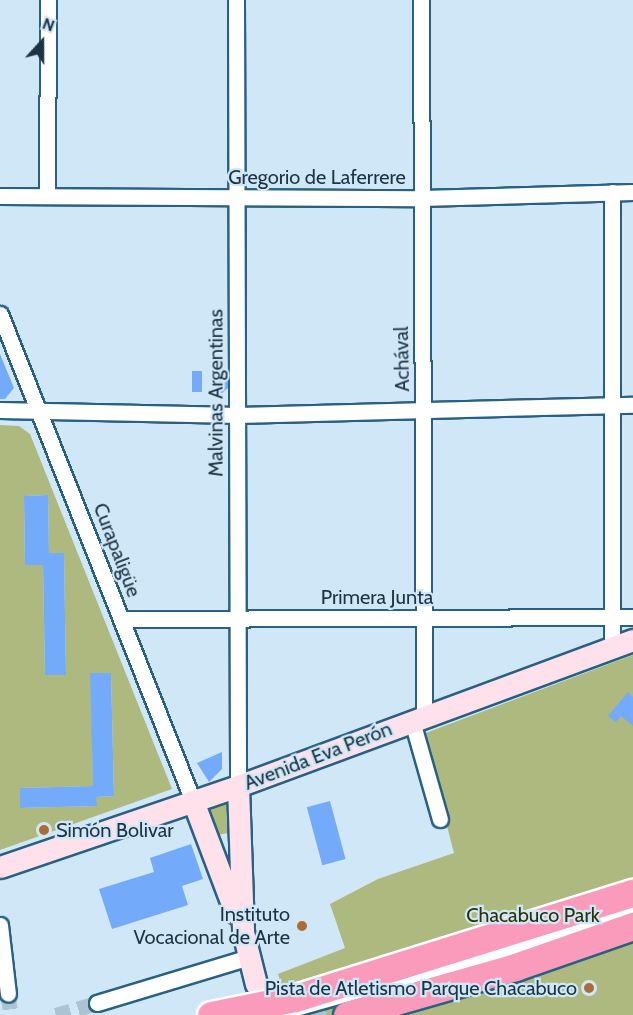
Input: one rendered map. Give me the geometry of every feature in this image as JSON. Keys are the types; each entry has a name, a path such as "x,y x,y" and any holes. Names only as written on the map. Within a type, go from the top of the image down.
{"highway":[{"path":"211,1015 294,998 633,893"},
{"path":"347,1015 515,968 633,926"}],"main road":[{"name":"Avenida Eva Perón","path":"0,867 238,786 633,640"},
{"path":"238,786 236,832 243,932"},
{"path":"193,801 243,932 256,984"},
{"path":"207,838 222,843 236,832"}],"street":[{"path":"47,196 48,0"},
{"name":"Malvinas Argentinas","path":"236,0 238,786"},
{"name":"Achával","path":"421,0 424,410 422,618 418,719 440,819"},
{"path":"612,192 614,405 610,617 612,647"},
{"name":"Gregorio de Laferrere","path":"0,196 236,199 421,198 633,192"},
{"name":"Curapaligüe","path":"0,314 41,410 193,801"},
{"path":"0,410 238,415 633,405"},
{"name":"Primera Junta","path":"121,619 633,617"},
{"path":"0,925 8,994"},
{"path":"97,1003 249,957"}],"lane":[{"path":"286,1015 510,952 633,909"}],"green space":[{"path":"0,425 19,426 30,434 172,789 0,850","holes":["48,495 49,553 64,553 66,675 45,675 43,565 25,565 24,496","91,673 111,673 114,796 96,797 96,806 20,808 20,788 93,786"]},
{"name":"Chacabuco Park","path":"633,655 633,1015 290,1015 278,974 345,948 330,904 378,879 454,853 423,734"},
{"path":"227,803 228,833 217,835 209,807"}],"building":[{"path":"0,354 14,388 5,399 0,399"},
{"path":"215,369 228,370 228,388 222,393 215,393"},
{"path":"192,371 202,371 202,392 192,392"},
{"path":"48,495 49,553 64,553 66,675 45,675 43,565 25,565 24,496"},
{"path":"90,673 111,673 114,796 96,797 97,806 20,808 20,788 93,786"},
{"path":"628,692 633,697 633,726 621,716 616,722 608,716"},
{"path":"222,752 222,769 209,782 197,763"},
{"path":"330,801 346,859 322,865 307,807"},
{"path":"191,844 203,879 182,886 188,905 112,929 99,889 154,872 150,858"}],"tunnel":[{"path":"8,994 11,1015"},
{"path":"311,1015 354,1002"},
{"path":"56,1015 97,1003"}],"place":[{"name":"Simón Bolivar","path":"44,830"},
{"name":"Instituto Vocacional de Arte","path":"302,926"},
{"name":"Pista de Atletismo Parque Chacabuco","path":"589,988"}]}
